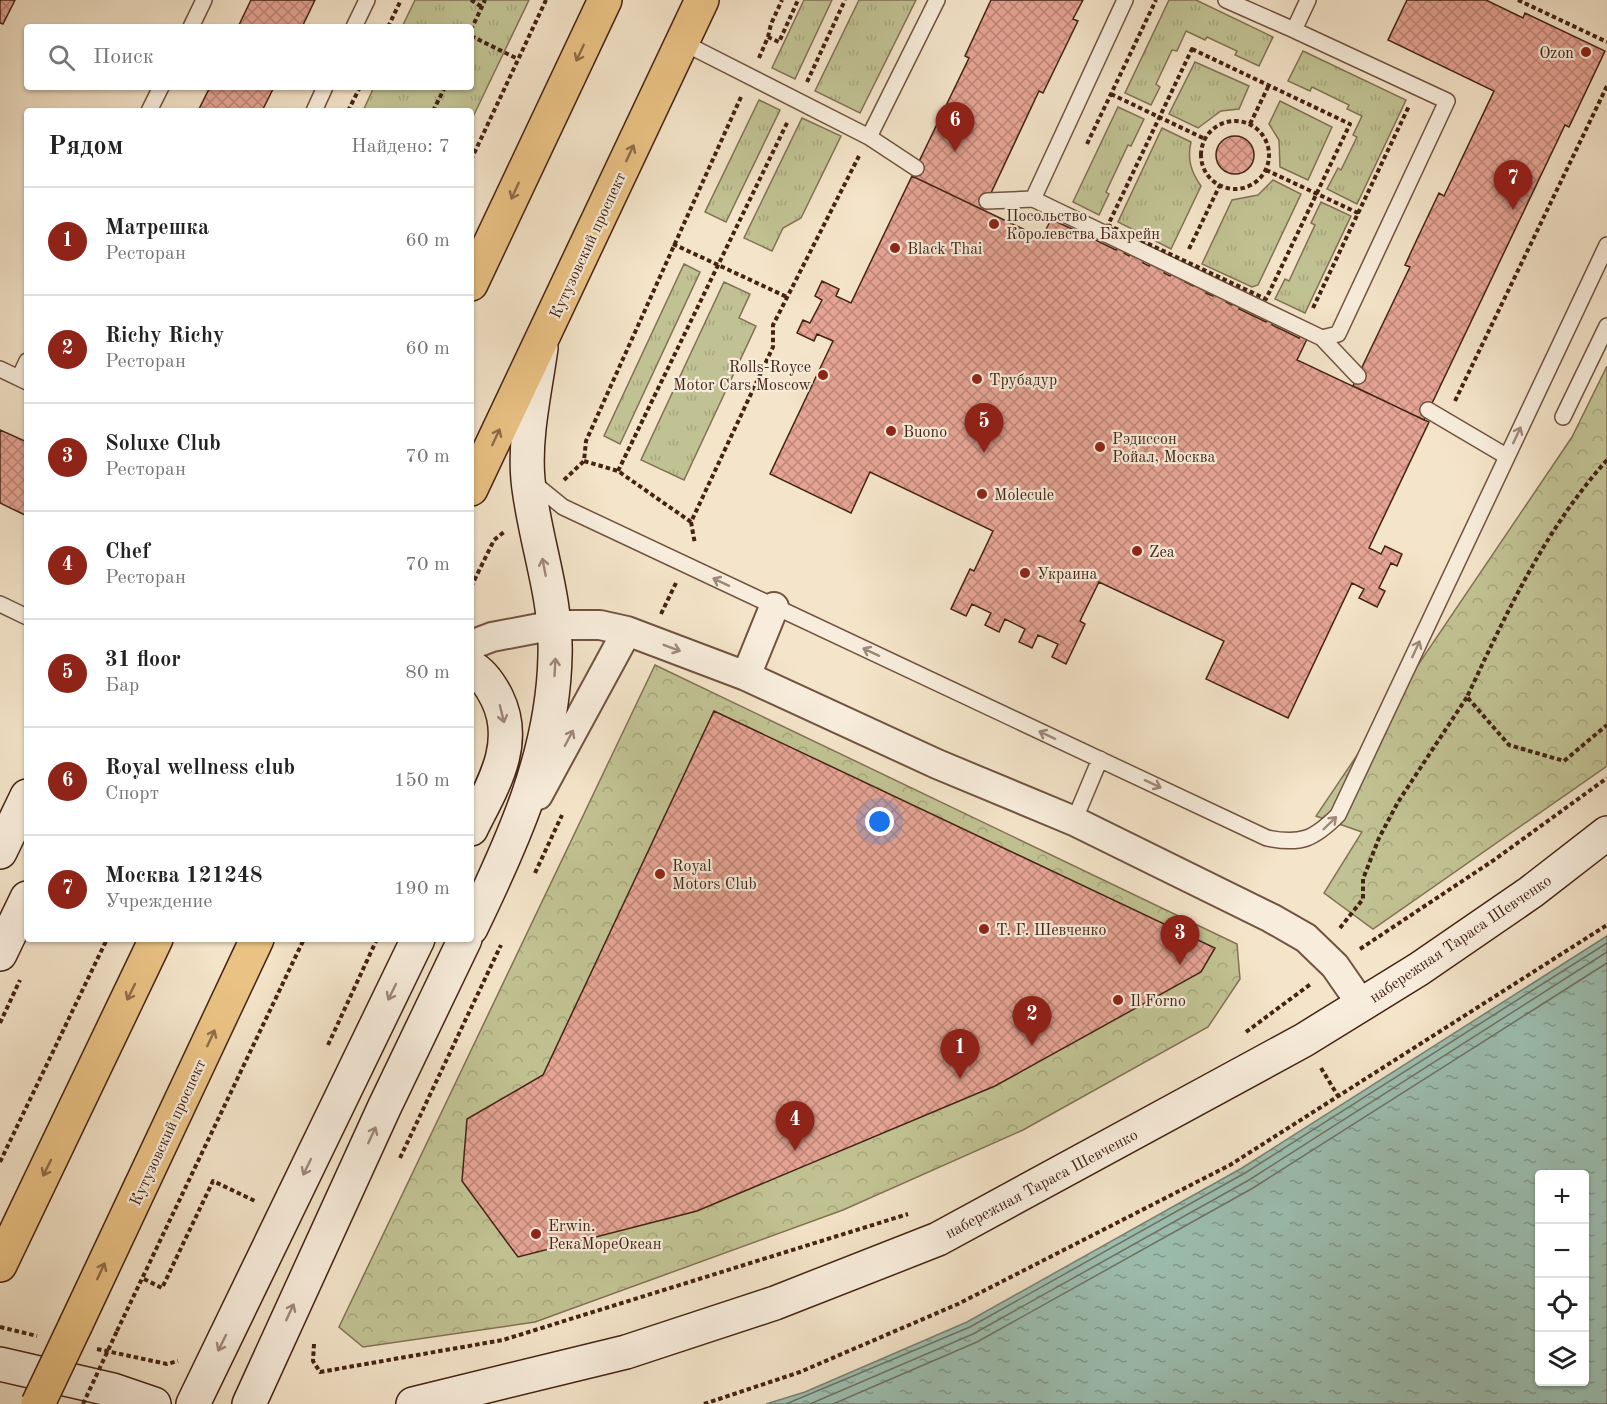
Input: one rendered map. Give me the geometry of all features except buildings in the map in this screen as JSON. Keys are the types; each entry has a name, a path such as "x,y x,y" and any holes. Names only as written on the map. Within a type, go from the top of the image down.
{"main road":[{"path":"474,278 605,0"},
{"name":"Кутузовский проспект","path":"474,483 702,0"},
{"path":"474,922 511,845 543,754 553,702 555,625 528,478 529,432 543,339"},
{"path":"474,668 492,689 501,707 507,732 504,758 474,823"},
{"path":"0,852 24,802"},
{"name":"набережная Тараса Шевченко","path":"413,1404 626,1352 776,1303 938,1239 1237,1077 1362,1005 1531,892 1607,833"},
{"path":"0,954 24,904"},
{"path":"0,1265 155,942"},
{"name":"Кутузовский проспект","path":"38,1404 256,942"},
{"path":"193,1404 417,942"},
{"path":"249,1404 379,1119 464,942"},
{"path":"0,1364 113,1390 154,1404"}],"street":[{"path":"746,676 774,607"},
{"path":"474,644 555,625 600,626 638,635 746,676 937,764 1074,821 1271,918 1345,958 1362,1005"},
{"path":"511,845 638,635"}],"lane":[{"path":"192,24 204,0"},
{"path":"355,24 367,0"},
{"path":"869,137 937,0"},
{"path":"1033,199 1125,0"},
{"path":"1226,0 1447,101 1338,334 1322,338"},
{"path":"1294,30 1308,0"},
{"path":"682,42 751,75 869,137 916,168"},
{"path":"150,108 160,90"},
{"path":"315,108 324,90"},
{"path":"987,201 1033,199 1322,338 1358,376"},
{"path":"528,478 563,507 1267,838 1288,842 1307,840 1324,830 1338,815 1607,245"},
{"path":"1563,417 1607,326"},
{"path":"0,369 23,380"},
{"path":"1428,410 1506,456"},
{"path":"0,604 24,616"},
{"path":"1074,821 1100,759"}],"path":[{"path":"389,24 401,0"},
{"path":"471,0 482,7"},
{"path":"474,24 485,0"},
{"path":"474,154 546,0"},
{"path":"691,522 618,471 584,461 586,441 768,37 782,0"},
{"path":"768,37 779,42 798,0"},
{"path":"618,471 845,0"},
{"path":"1082,154 1156,0"},
{"path":"1518,0 1607,42"},
{"path":"474,37 518,59"},
{"path":"1108,225 1192,49 1269,85 1350,124 1266,299"},
{"path":"1250,124 1269,85"},
{"path":"1446,421 1607,86"},
{"path":"1310,313 1418,87"},
{"path":"350,108 358,90"},
{"path":"434,108 443,90"},
{"path":"1111,94 1205,139"},
{"path":"1238,121 1250,124 1261,132 1267,144 1269,157 1266,170 1246,187 1233,188 1220,185 1210,177 1203,165 1201,152 1205,139 1213,129 1224,122 1238,121"},
{"path":"638,635 685,565 696,543 691,522 773,347 773,325 869,137"},
{"path":"1266,170 1358,213"},
{"path":"1184,260 1220,185"},
{"path":"1098,220 1275,304"},
{"path":"673,244 718,267 787,297"},
{"path":"1345,958 1338,927 1363,899 1363,879 1379,838 1398,802 1467,697 1508,609 1546,542 1588,481 1607,460"},
{"path":"1467,697 1509,745 1564,761 1607,725"},
{"path":"1244,1033 1345,958 1494,860 1607,778"},
{"path":"532,879 567,805"},
{"path":"704,1404 800,1372 958,1304 1230,1165 1607,925"},
{"path":"0,1162 106,942"},
{"path":"83,1404 302,942"},
{"path":"399,1160 502,942"},
{"path":"144,1279 162,1288 213,1182 256,1201"},
{"path":"314,1341 313,1361 320,1372 503,1340 913,1212"}],"green space":[{"path":"415,0 529,0 474,115 474,108 364,108 373,90 474,90 474,24 403,24"},
{"path":"804,0 832,0 795,79 772,68"},
{"path":"859,0 916,0 860,113 815,91"},
{"path":"1169,0 1196,0 1273,37 1259,66 1235,55 1237,51 1207,37 1205,40 1186,31 1177,51 1172,50 1156,84 1160,87 1151,105 1125,93"},
{"path":"1303,51 1406,100 1357,204 1327,189 1338,168 1341,170 1357,137 1353,135 1362,116 1347,109 1349,105 1312,87 1310,91 1288,81"},
{"path":"1195,62 1249,86 1239,109 1221,111 1198,128 1169,114"},
{"path":"759,100 780,110 726,222 705,212"},
{"path":"1280,101 1332,127 1308,180 1280,167 1279,140 1269,124"},
{"path":"1118,107 1144,119 1131,146 1128,145 1106,192 1109,194 1099,215 1073,202"},
{"path":"802,118 841,136 801,218 783,228 772,251 744,238"},
{"path":"1162,128 1191,142 1189,154 1191,165 1201,186 1171,249 1118,222"},
{"path":"1273,180 1301,194 1258,285 1252,287 1202,264 1232,200 1258,195"},
{"path":"1321,202 1351,216 1305,313 1275,299 1285,279 1289,281 1315,225 1311,223"},
{"path":"684,264 700,272 620,444 604,436"},
{"path":"724,282 750,294 739,318 756,326 684,480 641,460"},
{"path":"1607,366 1607,766 1373,929 1324,893 1362,832 1316,816 1572,437"},
{"path":"655,665 1237,944 1240,979 1208,1027 1023,1130 843,1210 535,1322 363,1347 339,1327"}],"water":[{"path":"1607,936 1607,1404 766,1404 805,1392 967,1322 1242,1168"}],"place":[{"name":"Ozon","path":"1586,52"},
{"name":"Royal wellness club","path":"955,152"},
{"name":"Москва 121248","path":"1513,210"},
{"name":"Посольство Королевства Бахрейн","path":"994,224"},
{"name":"Black Thai","path":"895,248"},
{"name":"Rolls-Royce Motor Cars Moscow","path":"823,375"},
{"name":"Трубадур","path":"977,379"},
{"name":"Buono","path":"891,431"},
{"name":"Рэдиссон Ройал, Москва","path":"1100,447"},
{"name":"31 floor","path":"984,453"},
{"name":"Molecule","path":"982,494"},
{"name":"Zea","path":"1137,551"},
{"name":"Украина","path":"1025,573"},
{"name":"Royal Motors Club","path":"660,874"},
{"name":"Т. Г. Шевченко","path":"984,929"},
{"name":"Soluxe Club","path":"1180,965"},
{"name":"Il Forno","path":"1118,1000"},
{"name":"Richy Richy","path":"1032,1046"},
{"name":"Матрешка","path":"960,1079"},
{"name":"Chef","path":"795,1151"},
{"name":"Erwin. РекаМореОкеан","path":"536,1234"}]}
